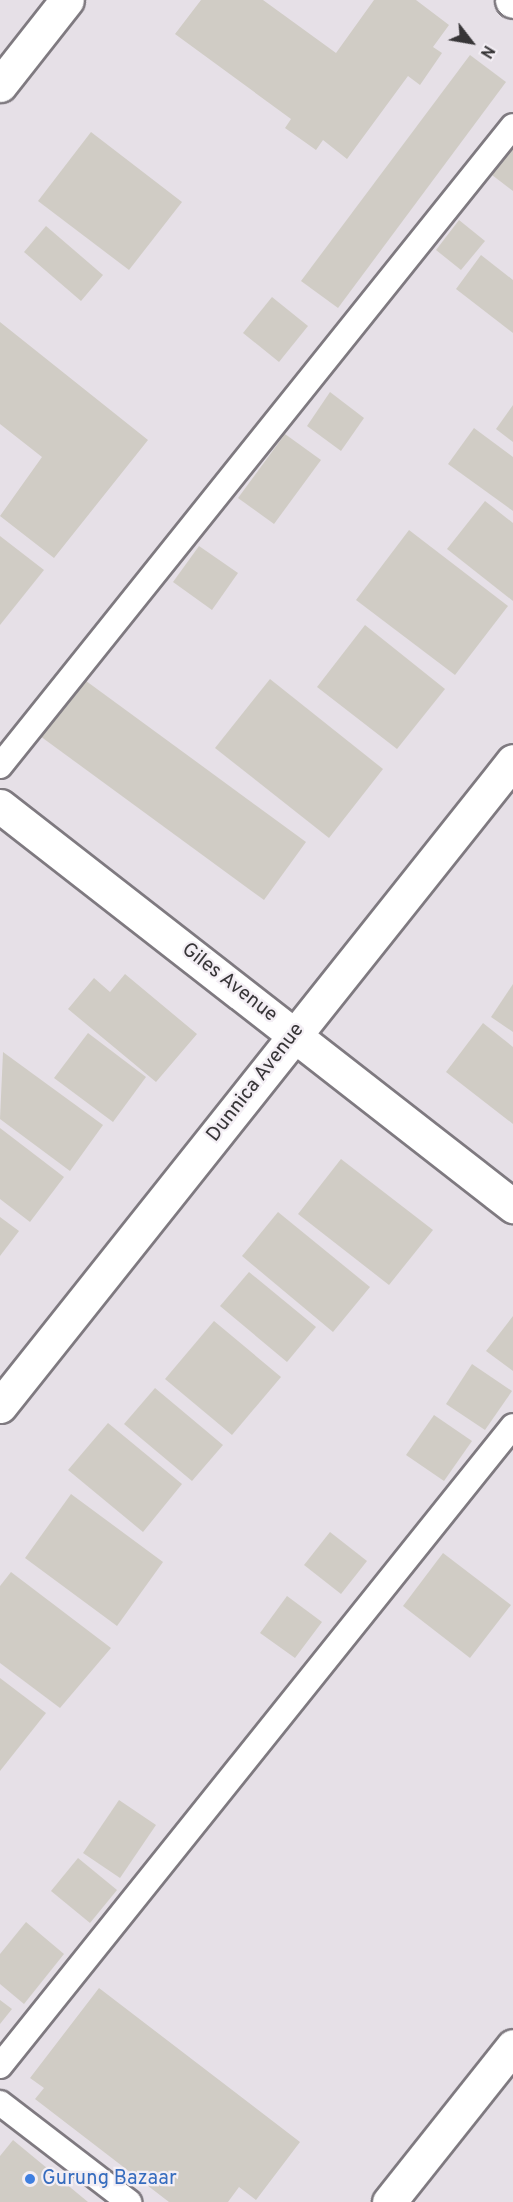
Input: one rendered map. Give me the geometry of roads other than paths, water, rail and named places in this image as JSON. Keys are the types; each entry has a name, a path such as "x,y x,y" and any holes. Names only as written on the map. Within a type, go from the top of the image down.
{"street":[{"path":"0,85 67,0"},
{"name":"Dunnica Avenue","path":"0,1406 513,761"},
{"name":"Giles Avenue","path":"0,806 513,1206"},
{"path":"389,2202 513,2046"}],"lane":[{"path":"0,766 513,126"},
{"path":"0,2066 513,1426"},
{"path":"0,2103 129,2202"}],"place":[{"name":"Gurung Bazaar","path":"30,2179"}]}
